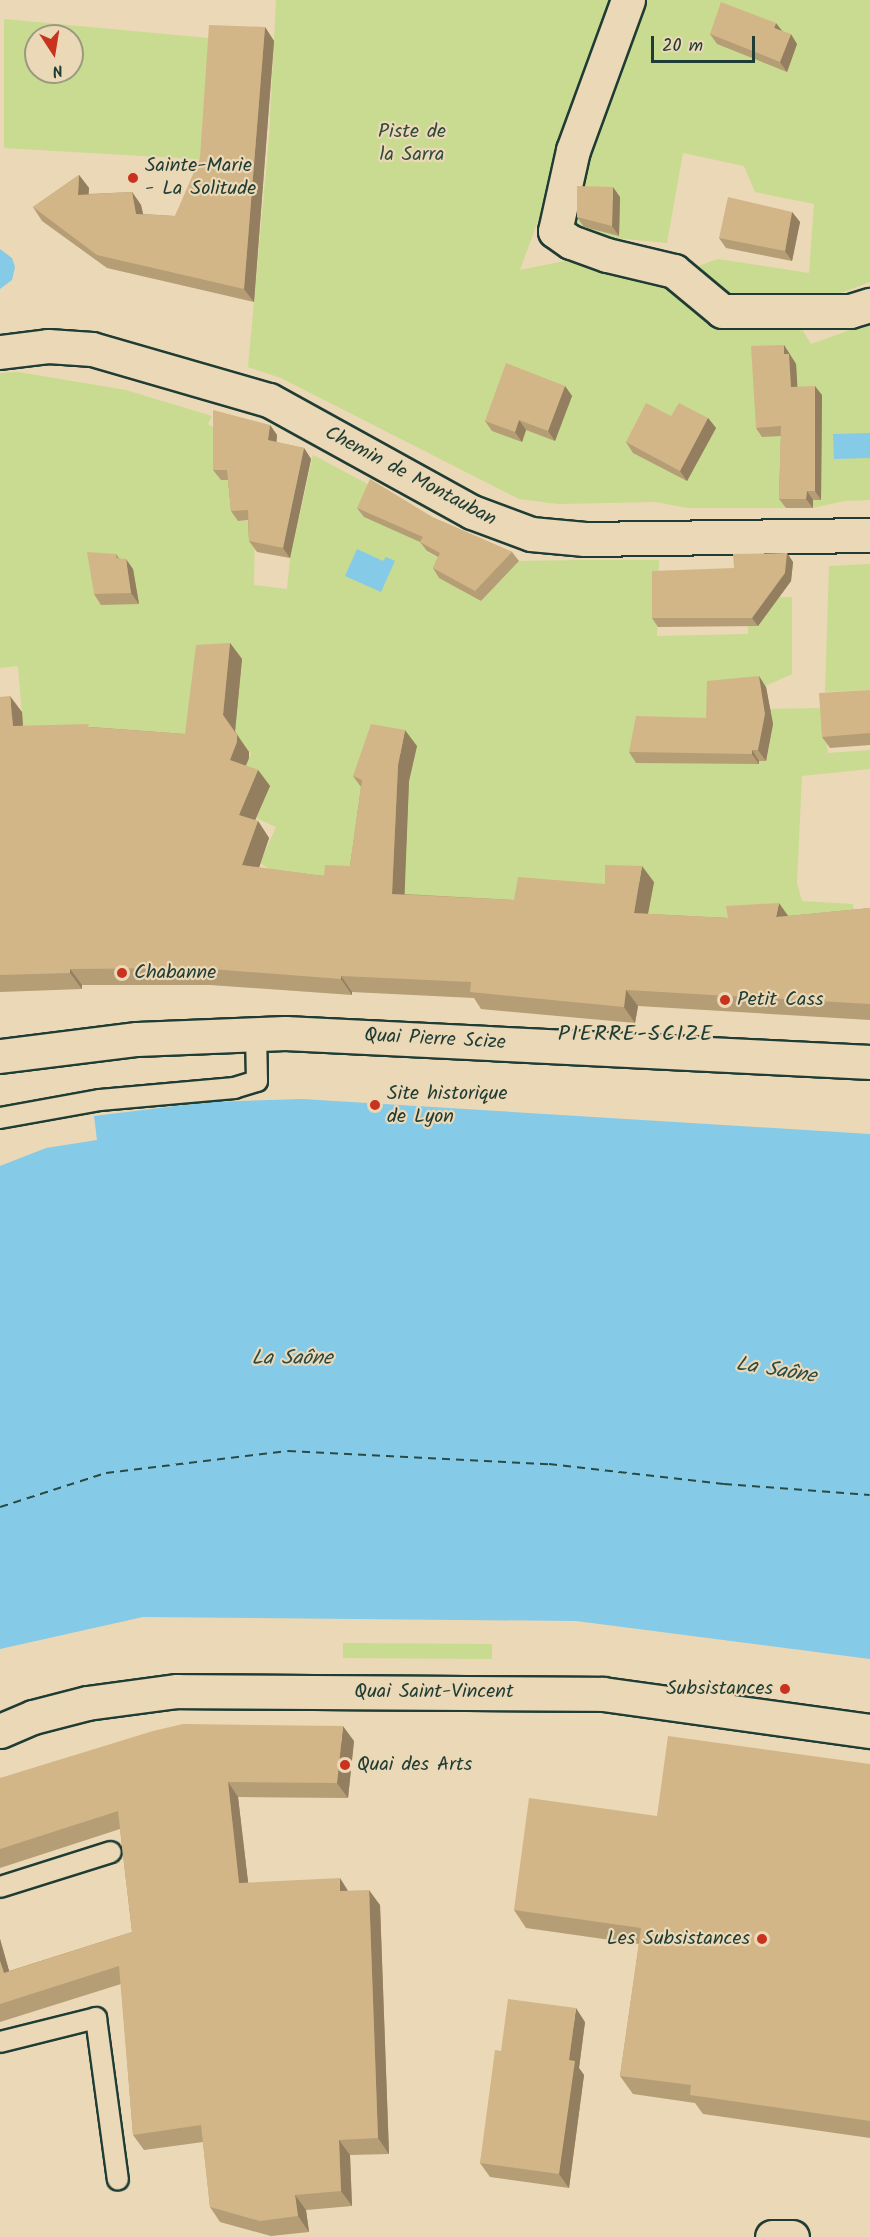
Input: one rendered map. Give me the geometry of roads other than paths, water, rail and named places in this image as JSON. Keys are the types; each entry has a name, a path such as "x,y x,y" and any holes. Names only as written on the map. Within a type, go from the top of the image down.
{"main road":[{"path":"628,0 573,150 555,231 571,242 607,255 674,270 722,311 850,311 870,305"},
{"name":"Chemin de Montauban","path":"0,352 48,346 92,349 269,400 472,512 531,534 585,539 870,535"},
{"name":"Quai Pierre Scize","path":"0,1056 137,1039 256,1034 870,1062"},
{"name":"Quai Saint-Vincent","path":"0,1731 33,1717 87,1703 177,1691 212,1691 603,1694 870,1731"},
{"path":"772,2237 792,2237"}],"lane":[{"path":"0,1118 100,1100 234,1088 257,1081 256,1034"},
{"path":"0,1887 111,1852"},
{"path":"0,2042 96,2018 118,2180"}],"water":[{"path":"0,249 12,258 15,267 12,280 0,289"},
{"path":"870,433 870,458 834,459 833,434"},
{"path":"357,549 383,561 386,557 395,561 381,592 345,576"},
{"name":"La Saône","path":"302,1099 870,1134 870,1659 576,1621 143,1617 0,1649 0,1166 46,1148 97,1140 94,1116 208,1102"}],"place":[{"name":"Sainte-Marie - La Solitude","path":"133,178"},
{"name":"Chabanne","path":"122,973"},
{"name":"Petit Cass","path":"725,1000"},
{"name":"Site historique de Lyon","path":"375,1105"},
{"name":"Subsistances","path":"785,1689"},
{"name":"Quai des Arts","path":"345,1765"},
{"name":"Les Subsistances","path":"762,1939"}],"district":[{"name":"PIERRE-SCIZE","path":"636,1035"}],"park label":[{"name":"Piste de la Sarra","path":"412,144"}]}
